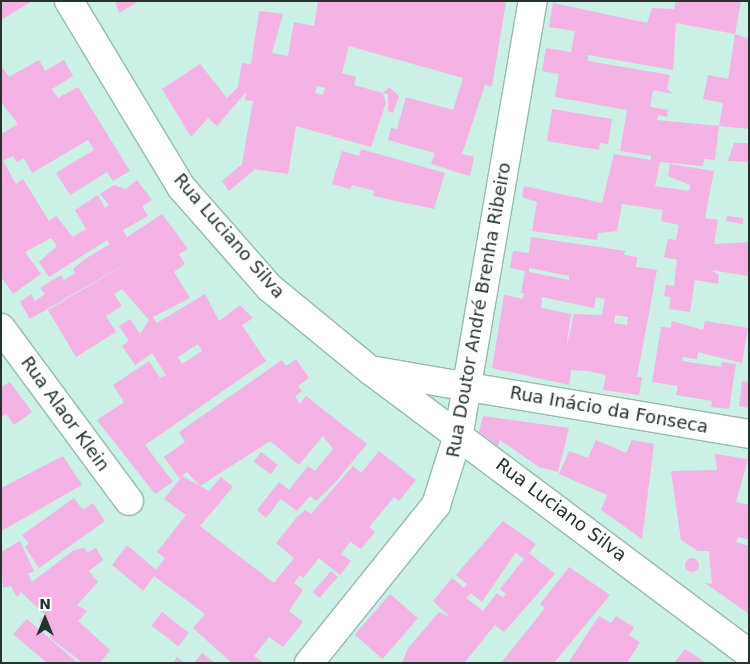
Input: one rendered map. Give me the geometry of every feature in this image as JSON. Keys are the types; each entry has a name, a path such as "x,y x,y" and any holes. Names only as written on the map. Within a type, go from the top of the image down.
{"street":[{"name":"Rua Doutor André Brenha Ribeiro","path":"309,663 436,505 459,432 469,387 533,1"},
{"name":"Rua Luciano Silva","path":"78,8 182,188 270,288 370,370 459,432 749,654"},
{"name":"Rua Alaor Klein","path":"1,328 129,501"},
{"name":"Rua Luciano Silva","path":"370,370 469,387"},
{"name":"Rua Inácio da Fonseca","path":"469,387 749,434"}],"building":[{"path":"1,1 32,1 1,20"},
{"path":"115,1 139,1 119,13"},
{"path":"318,1 506,2 492,86 485,85 462,154 474,157 470,176 431,164 435,153 388,140 391,128 397,129 406,97 453,110 463,78 349,46 342,73 356,77 354,85 383,93 386,103 371,147 296,126 288,174 255,169 229,191 222,181 242,164 253,101 245,100 246,92 217,126 208,118 191,137 162,89 200,64 227,98 238,87 242,63 251,64 259,11 283,14 272,53 288,56 294,22 314,26","holes":["317,86 325,88 323,95 315,93"]},
{"path":"676,1 741,1 735,34 676,23 673,70 588,55 588,61 670,75 667,89 673,94 653,90 650,107 668,110 667,117 658,115 657,120 719,126 715,160 704,159 703,166 660,162 655,186 689,191 690,185 668,176 670,164 714,171 705,218 718,220 714,244 749,242 749,276 711,270 719,275 718,284 695,280 690,312 669,309 671,297 664,296 666,285 674,286 677,260 664,257 668,239 676,240 679,225 661,221 663,210 622,204 617,231 598,233 597,240 532,231 537,202 522,197 524,186 602,203 614,154 651,160 651,156 620,151 627,110 555,97 559,74 542,71 546,48 571,52 575,31 549,27 553,3 647,23 652,8 674,9"},
{"path":"735,34 749,39 749,129 719,126 723,103 703,99 708,75 728,79"},
{"path":"39,60 45,71 64,60 73,76 52,89 58,98 78,87 130,171 113,181 107,172 70,195 56,173 94,150 88,140 32,173 24,158 17,162 13,156 3,161 16,184 23,179 49,221 56,216 73,237 86,229 75,210 98,195 105,208 109,205 100,194 114,185 126,189 137,180 152,200 142,206 148,216 123,230 127,237 162,214 188,249 179,254 185,264 174,272 190,298 153,317 157,323 205,294 219,321 240,305 253,318 242,325 266,361 145,445 173,482 155,494 97,420 124,402 113,385 149,361 160,378 166,375 152,353 135,365 122,346 129,341 119,326 130,319 140,334 149,320 122,289 114,294 122,306 106,316 116,332 76,357 48,310 148,251 30,319 20,302 31,294 35,301 45,294 40,288 61,275 64,280 75,273 73,269 85,259 110,244 107,240 49,277 39,262 57,246 51,238 25,252 41,274 13,294 1,277 1,134 18,124 1,102 1,65 9,77","holes":["198,344 202,351 182,364 178,357"]},
{"path":"389,87 399,96 393,113 388,111 388,94 383,93"},
{"path":"552,109 612,119 608,144 600,143 599,150 547,141"},
{"path":"734,143 749,143 749,162 728,161"},
{"path":"361,149 445,173 434,209 373,196 375,191 352,185 350,189 332,184 342,151 359,156"},
{"path":"727,216 743,218 743,224 726,221"},
{"path":"531,237 625,251 624,255 637,257 636,267 657,270 637,377 642,377 639,395 603,390 606,375 588,371 571,370 569,385 492,368 504,295 523,299 524,293 521,293 525,271 510,268 513,251 529,253","holes":["529,268 569,276 569,280 529,272","542,297 594,308 596,297 605,299 602,315 574,314 566,349 571,314 541,308","615,315 628,317 627,325 614,323"]},
{"path":"672,321 703,330 705,321 748,328 742,363 698,352 697,359 683,357 682,361 721,367 722,362 736,364 729,409 711,407 712,401 676,395 678,386 652,382 661,327 671,328"},
{"path":"296,359 309,378 298,386 302,391 295,396 300,404 306,396 367,444 334,484 316,501 310,496 297,511 281,499 266,518 257,510 279,482 289,490 308,466 315,471 333,449 323,436 299,465 270,441 200,486 187,472 179,478 164,457 185,442 179,432 282,360 286,366"},
{"path":"742,381 749,382 749,408 739,406"},
{"path":"10,382 32,412 14,425 6,414 1,417 1,387"},
{"path":"483,416 569,428 558,472 539,467 500,440 498,446 479,432"},
{"path":"596,440 626,453 632,440 654,444 642,539 601,510 607,495 559,474 569,451 588,458"},
{"path":"379,451 416,480 399,501 394,497 369,527 375,532 361,549 339,534 350,542 341,554 351,561 340,575 319,558 303,578 300,575 294,583 303,590 289,611 303,622 283,647 269,637 254,656 264,663 232,663 193,628 205,614 154,576 143,591 112,565 127,545 156,570 165,558 157,552 186,515 164,499 182,476 209,491 221,477 233,487 200,526 274,583 294,558 276,543 305,510 311,514 353,466 361,473"},
{"path":"261,452 278,465 271,474 254,462"},
{"path":"715,454 748,459 736,502 749,505 749,540 738,537 736,542 749,546 749,614 705,583 712,584 709,551 698,551 681,540 671,471 717,470"},
{"path":"63,456 82,485 1,531 1,488"},
{"path":"74,498 83,510 93,503 105,521 39,568 25,547 29,544 22,535"},
{"path":"503,521 536,544 529,553 555,574 504,632 495,625 464,663 402,663 408,648 439,612 450,617 433,601 452,578 464,588 467,584 456,575","holes":["516,552 524,559 500,589 506,594 503,598 497,593 483,611 466,598 471,593 482,602"]},
{"path":"20,541 34,571 28,574 32,582 74,550 85,548 87,553 96,548 103,560 89,571 98,582 77,605 87,611 78,621 110,650 100,663 83,663 49,637 52,634 39,621 45,615 21,592 17,597 11,586 3,588 1,552"},
{"path":"692,558 697,560 699,565 697,570 692,572 687,570 685,565 687,560"},
{"path":"569,567 610,595 554,663 501,663 545,608 540,604"},
{"path":"331,571 338,577 319,598 313,592"},
{"path":"390,594 418,618 382,659 355,635"},
{"path":"162,612 189,633 178,646 152,625"},
{"path":"599,616 611,623 616,616 634,627 629,635 640,642 627,663 568,663"},
{"path":"27,619 78,663 47,663 13,634"},
{"path":"685,649 706,663 674,663"},
{"path":"202,653 215,663 194,663"},
{"path":"177,657 185,663 173,663"}]}
